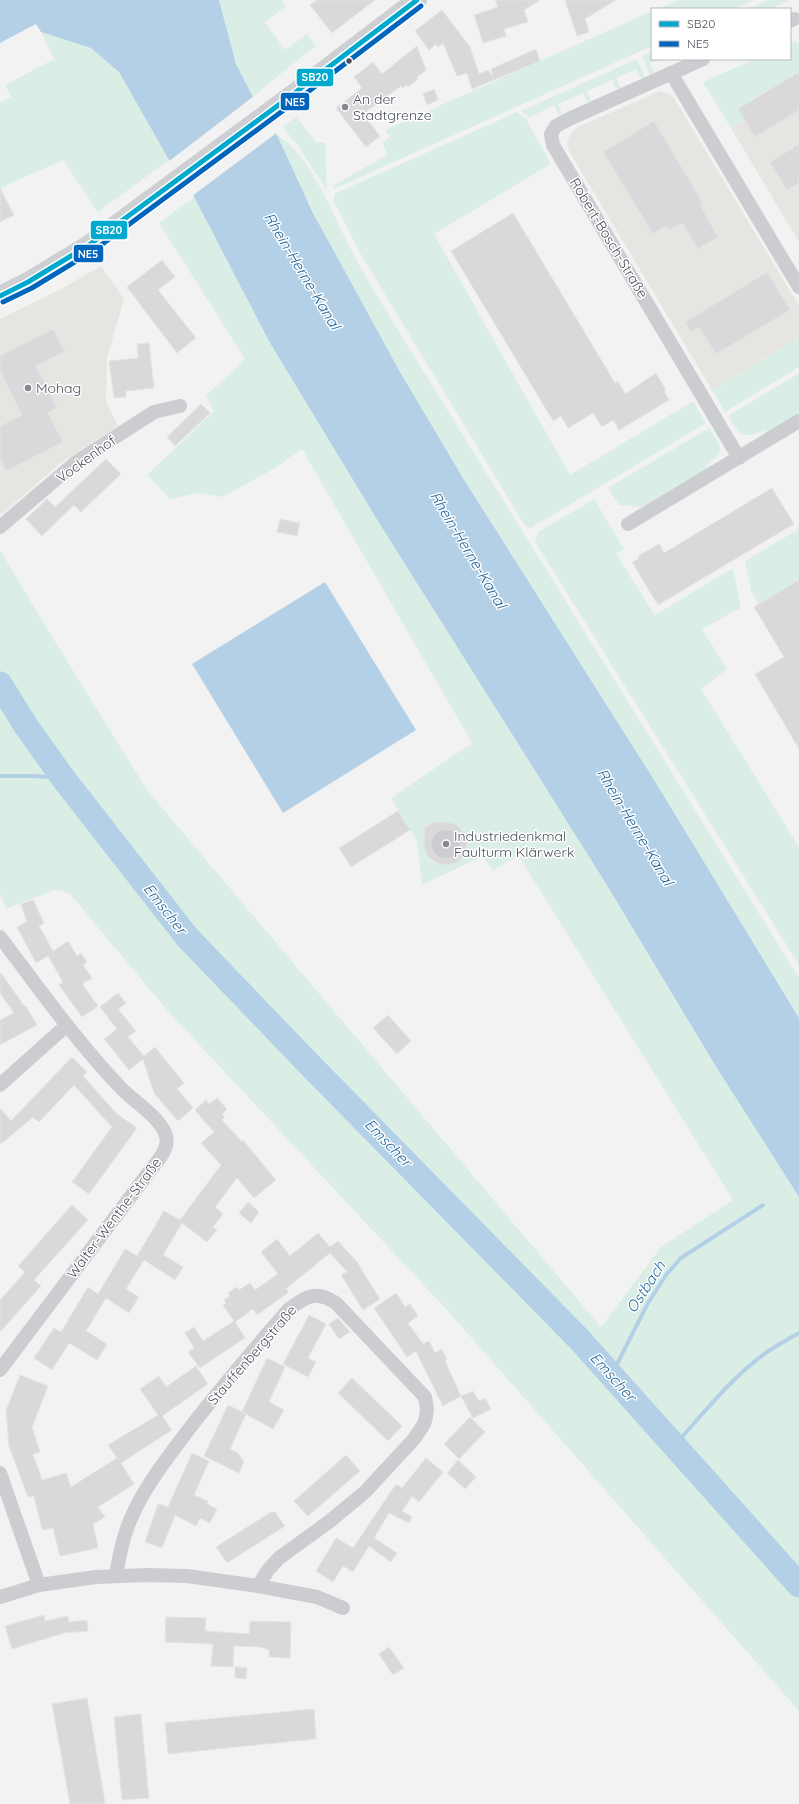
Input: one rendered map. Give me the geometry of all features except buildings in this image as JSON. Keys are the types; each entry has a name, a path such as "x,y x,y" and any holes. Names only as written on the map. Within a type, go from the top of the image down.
{"main road":[{"path":"0,296 28,282 89,245 271,111 417,0"}],"street":[{"name":"Robert-Bosch-Straße","path":"701,60 570,119 556,126 551,134 553,145 739,458"},
{"path":"671,73 799,287"},
{"name":"Vockenhof","path":"0,527 75,463 154,412 180,406"},
{"path":"628,524 799,421"},
{"name":"Walter-Wenthe-Straße","path":"0,938 67,1025 120,1087 157,1121 165,1134 167,1145 148,1174 0,1370"},
{"path":"0,1085 67,1025"},
{"name":"Stauffenbergstraße","path":"116,1575 120,1552 129,1522 148,1487 166,1459 211,1399 288,1310 300,1301 312,1296 325,1296 336,1302 425,1396 427,1409 426,1417 424,1424 414,1439 365,1492 330,1521 279,1558 268,1570 258,1586"},
{"path":"0,1473 39,1585"},
{"path":"0,1597 39,1585 116,1575 187,1576 258,1586 317,1597 343,1608"}],"shaded area":[{"path":"799,72 799,242 731,128 745,119 738,109"},
{"path":"660,91 670,94 674,98 799,306 799,337 712,390 568,149 567,143 570,134 578,127"},
{"path":"101,266 124,299 107,358 106,402 118,426 59,464 3,513 0,513 0,319 63,288"}],"green space":[{"path":"219,0 281,0 286,6 265,22 285,50 307,34 316,46 253,97 236,64"},
{"path":"680,0 754,0 736,8 660,8"},
{"path":"768,0 791,0 775,8 750,8"},
{"path":"651,11 651,46 334,189 333,186 388,154 382,143 390,137 385,130"},
{"path":"41,32 91,48 119,72 169,160 98,212 63,160 0,188 0,103 11,97 5,85 54,59"},
{"path":"796,41 799,44 799,72 738,109 745,119 731,128 703,82 753,60 791,60 791,43"},
{"path":"651,52 651,60 657,60 650,63 654,72 650,75 642,56"},
{"path":"637,59 645,77 640,78 636,69 617,78 620,88 616,89 612,80 587,91 591,100 588,102 583,93 558,104 562,113 559,115 554,106 529,117 521,111"},
{"path":"517,112 526,119 551,164 434,234 570,475 693,401 706,423 531,528 525,526 360,253 334,202 334,195 336,193"},
{"path":"296,117 316,142 325,143 327,190 298,146 283,127"},
{"path":"276,134 289,143 311,171 330,205 359,265 799,978 799,1018 681,825 409,388 339,262"},
{"path":"194,197 270,343 381,526 605,882 715,1065 799,1197 799,1711 447,1310 166,1009 70,894 60,890 52,891 6,909 0,893 0,550 147,790 601,1327 661,1247 733,1200 518,855 493,871 483,856 422,885 417,841 391,798 472,743 302,449 275,468 223,497 199,493 170,499 147,475 214,411 206,396 245,359 159,223"},
{"path":"799,337 799,367 725,412 712,390"},
{"path":"799,373 799,414 768,432 766,430 752,435 743,435 736,429 728,416"},
{"path":"709,428 717,440 720,452 706,466 707,469 642,507 619,505 608,488"},
{"path":"594,499 624,549 616,554 655,615 733,568 741,608 702,629 727,669 701,689 799,847 799,965 535,542 538,532"},
{"path":"799,529 799,580 759,604 751,592 745,561"}],"water":[{"name":"Rhein-Herne-Kanal","path":"0,0 219,0 236,64 253,97 276,133 313,213 400,372 463,478 654,780 799,1018 799,1197 715,1065 605,882 381,526 270,343 192,193 169,160 119,72 91,48 41,32 36,24 0,43"},
{"path":"325,582 416,730 283,813 192,664"}],"pier":[{"path":"254,96 278,132 192,196 168,162"}],"waterway":[{"name":"Emscher","path":"0,684 26,726 63,778 187,937 307,1062 579,1339 799,1585"},
{"path":"0,776 63,778"},
{"name":"Ostbach","path":"611,1376 648,1303 666,1275 681,1258 763,1205"},
{"name":"Ostbach","path":"674,1446 719,1395 756,1360 799,1333"}],"transit line":[{"name":"SB20","path":"0,296 28,282 89,245 288,98 417,0"},
{"name":"NE5","path":"3,302 32,288 93,251 292,104 421,6"}],"place":[{"name":"An der Stadtgrenze","path":"345,107"},
{"name":"Mohag","path":"28,388"},
{"name":"Industriedenkmal Faulturm Klärwerk","path":"446,844"}]}
